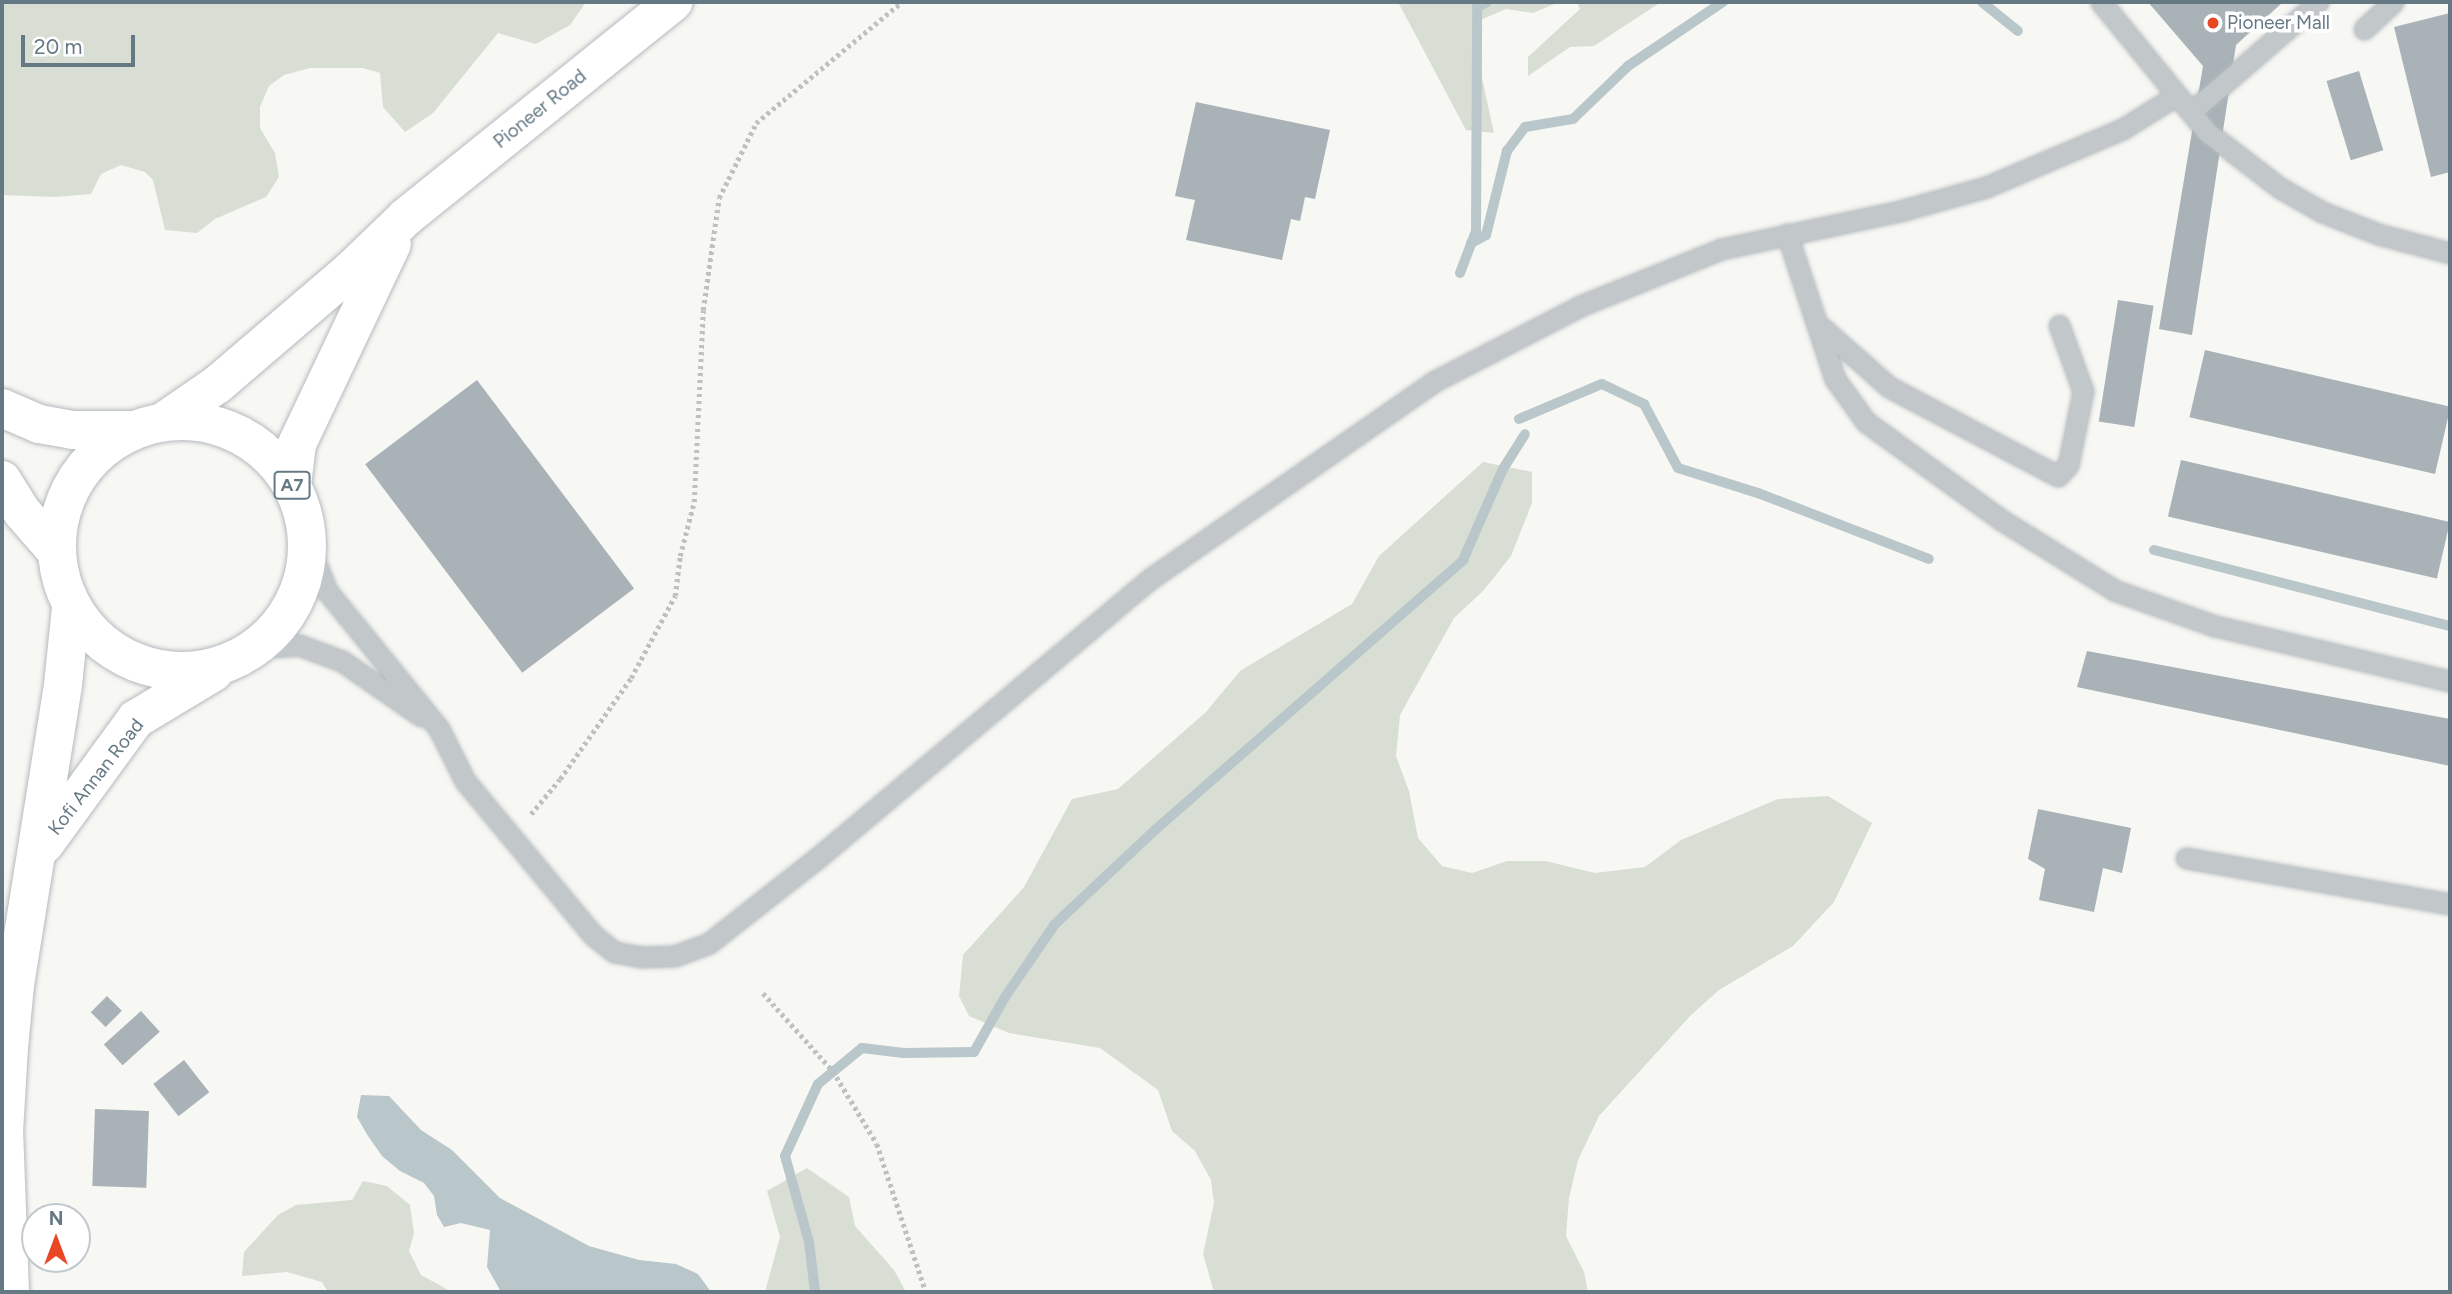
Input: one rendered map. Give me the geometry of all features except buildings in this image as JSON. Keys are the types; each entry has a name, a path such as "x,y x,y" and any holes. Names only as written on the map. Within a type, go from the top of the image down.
{"main road":[{"name":"Pioneer Road","path":"149,426 218,384 351,270 406,217 673,2"},
{"name":"Pioneer Road","path":"292,485 297,444 406,217"},
{"name":"A7","path":"2,408 39,424 61,428 149,426 194,421 233,432 251,441 274,461 292,485 304,513 308,543 305,574 295,602 278,628 243,655 190,671 170,671 140,665 112,651 89,632 71,607 60,580 55,550 58,520 74,482 85,466 107,445 149,426"},
{"name":"A7","path":"2,480 22,512 55,550"},
{"name":"Kofi Annan Road","path":"10,1292 4,1132 8,984 39,853 63,685 71,607"},
{"name":"Kofi Annan Road","path":"39,853 136,719 243,655"}],"lane":[{"path":"2101,2 2207,132 2280,188 2322,212 2378,234 2450,253"},
{"path":"2191,112 2318,2"},
{"path":"2364,29 2393,2"},
{"path":"308,543 327,591 439,729 465,781 510,839 593,935 614,953 642,957 674,956 709,943 815,860 1150,579 1435,381 1580,306 1721,249 1900,211 1986,187 2124,128 2177,95"},
{"path":"1787,234 1835,379 1866,422 2003,521 2116,591 2215,626 2450,681"},
{"path":"1819,325 1889,387 2058,476 2068,465 2083,391 2059,325"},
{"path":"243,655 299,645 342,662 439,729"},
{"path":"2186,858 2450,904"}],"path":[{"path":"510,839 560,779 631,678 675,596 680,556 694,502 703,310 719,198 756,123 902,2"},
{"path":"763,993 834,1071 877,1144 926,1292"}],"shaded area":[{"path":"2,2 586,2 570,25 536,44 498,33 433,113 405,132 383,107 380,73 363,68 310,68 284,75 269,86 260,107 260,128 275,153 279,177 266,197 215,219 197,233 165,230 153,180 145,172 121,165 101,174 91,194 54,197 2,195"},
{"path":"1398,2 1559,2 1533,13 1506,9 1478,21 1477,55 1494,133 1466,130"},
{"path":"1577,2 1661,2 1594,46 1570,47 1528,76 1528,57 1580,9"},
{"path":"1483,462 1532,472 1532,503 1511,556 1483,591 1454,618 1400,715 1396,756 1409,791 1418,838 1442,866 1472,873 1507,861 1545,861 1595,873 1645,867 1681,840 1778,799 1828,796 1872,823 1834,902 1793,946 1719,990 1690,1016 1599,1116 1578,1160 1569,1198 1566,1236 1584,1272 1588,1292 1214,1292 1203,1254 1214,1203 1211,1180 1195,1151 1172,1131 1158,1090 1100,1048 1009,1033 969,1016 959,996 963,955 1024,887 1072,799 1118,789 1206,712 1240,671 1352,604 1379,556"},
{"path":"361,1095 389,1096 421,1130 452,1150 500,1198 589,1246 639,1260 676,1264 698,1274 711,1292 501,1292 487,1267 490,1230 461,1223 444,1227 437,1215 434,1196 424,1183 400,1171 382,1156 368,1136 357,1117"},
{"path":"807,1168 849,1197 855,1226 894,1270 906,1292 765,1292 780,1237 767,1191"},
{"path":"363,1181 387,1186 410,1205 414,1233 409,1251 421,1275 452,1292 328,1292 322,1282 287,1272 242,1276 244,1252 278,1215 296,1205 352,1200"}],"waterway":[{"path":"1460,273 1476,231 1477,7 1487,2"},
{"path":"1471,243 1486,235 1507,151 1525,127 1573,119 1628,66 1723,2"},
{"path":"1982,2 2018,31"},
{"path":"1519,419 1602,384 1644,404 1678,468 1758,493 1929,559"},
{"path":"815,1292 809,1242 785,1156 818,1084 862,1048 904,1053 974,1052 1005,997 1055,924 1155,830 1463,560 1503,469 1525,434"},
{"path":"2154,550 2450,626"}],"place":[{"name":"Pioneer Mall","path":"2213,23"}]}
